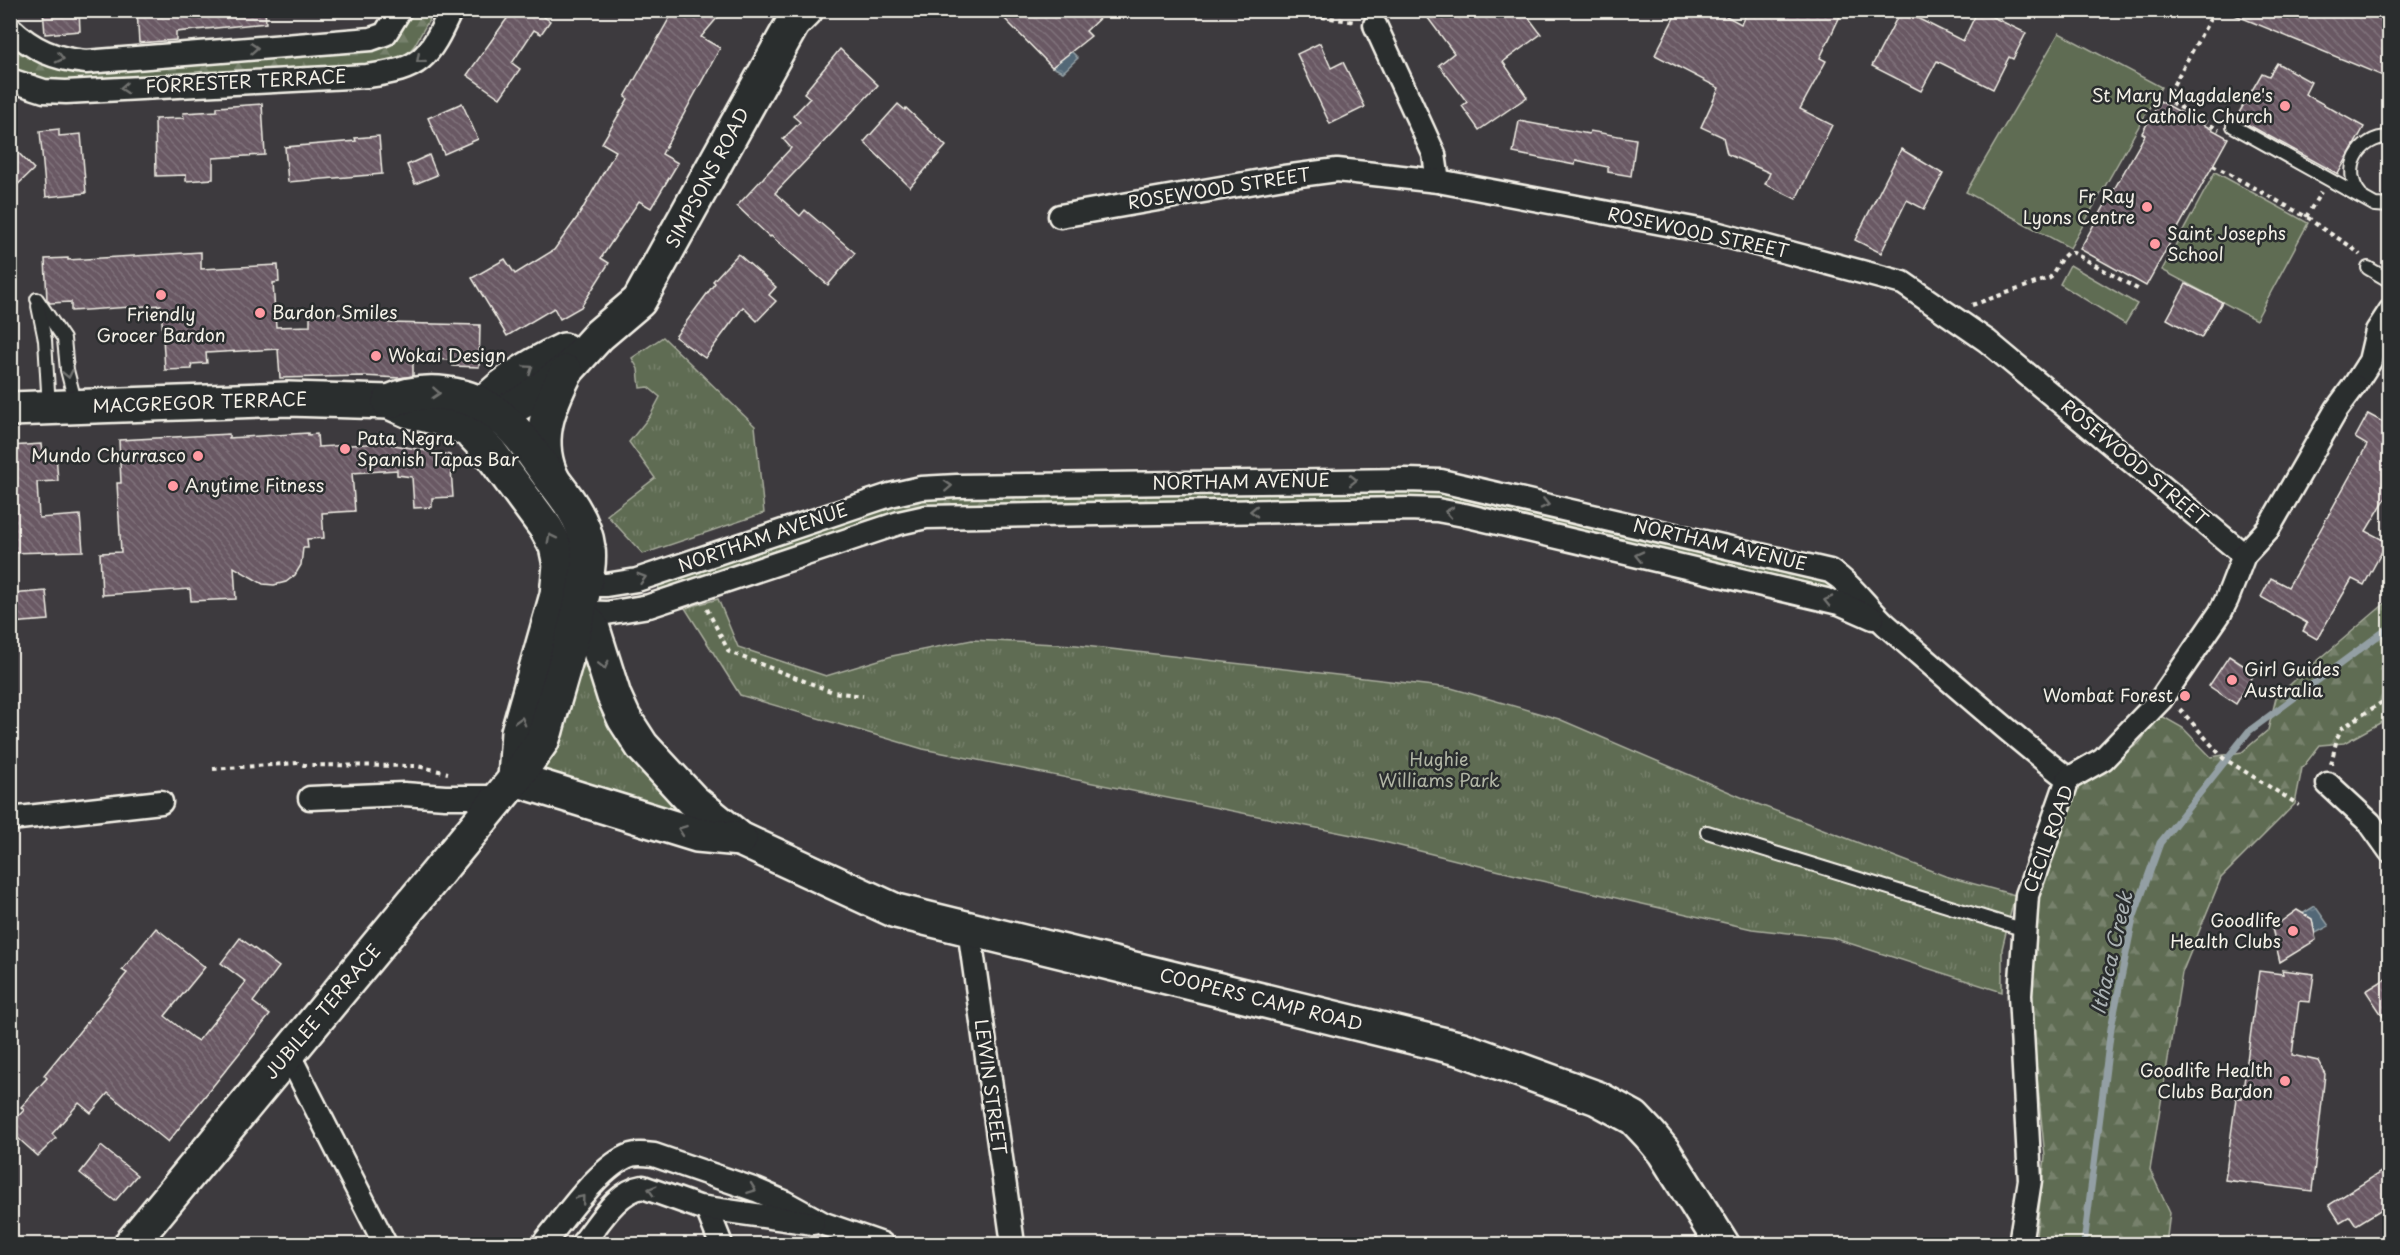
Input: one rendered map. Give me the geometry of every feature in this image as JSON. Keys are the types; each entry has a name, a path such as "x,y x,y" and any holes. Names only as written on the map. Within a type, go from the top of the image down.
{"main road":[{"name":"SIMPSONS ROAD","path":"478,419 529,398 568,368 599,335 639,301 784,39 806,10"},
{"name":"SIMPSONS ROAD","path":"478,419 498,391 537,364 599,335"},
{"path":"553,480 544,451 544,427 552,400 568,368"},
{"name":"MACGREGOR TERRACE","path":"10,409 288,399 389,402 409,411 453,422 478,419"},
{"path":"478,419 553,480 570,504 586,536 589,554 574,602 518,732 508,788"},
{"path":"478,419 489,451 550,534 574,602"},
{"name":"COOPERS CAMP ROAD","path":"574,602 593,628 616,703 642,746 692,800 740,839 896,911 1462,1049 1597,1098 1634,1118 1650,1135 1664,1152 1722,1245"},
{"name":"COOPERS CAMP ROAD","path":"508,788 697,835 740,839"},
{"name":"JUBILEE TERRACE","path":"131,1245 508,788"}],"street":[{"name":"FORRESTER TERRACE","path":"10,28 42,53 86,62 371,39 385,34 400,10"},
{"name":"FORRESTER TERRACE","path":"10,81 44,91 66,92 367,76 392,72 418,62 429,51 451,10"},
{"path":"1375,25 1434,153 1438,181"},
{"name":"ROSEWOOD STREET","path":"1060,216 1337,170 1438,181 1715,233 1902,283 1987,341 2244,555"},
{"name":"CECIL ROAD","path":"2020,1245 2030,1180 2020,995 2027,896 2068,779 2103,759 2161,699 2220,613 2228,599 2244,555 2268,529 2337,409 2368,364 2377,331 2390,311"},
{"name":"CECIL ROAD","path":"2354,386 2375,367 2390,329"},
{"name":"NORTHAM AVENUE","path":"574,602 606,585 638,580 890,495 921,488 1417,480 1463,485 1830,571 1852,588 1883,622 2068,779"},
{"name":"NORTHAM AVENUE","path":"574,602 597,614 631,610 899,523 926,517 1425,509 1457,513 1839,603 1883,622"},
{"path":"2328,784 2370,823 2390,851"},
{"path":"310,798 395,794 446,797 508,788"},
{"path":"10,819 161,802"},
{"name":"LEWIN STREET","path":"969,929 1013,1245"},
{"path":"288,1053 385,1245"},
{"path":"543,1245 602,1173 620,1160 637,1154 654,1155 756,1190 824,1224 882,1245"},
{"path":"582,1245 616,1203 636,1188 650,1189 687,1204 707,1209 824,1224"},
{"path":"707,1209 721,1245"}],"lane":[{"path":"2233,126 2375,205 2390,206"},
{"path":"2362,196 2353,181 2351,169 2354,157 2371,140 2390,137"},
{"path":"2368,268 2390,281"},
{"path":"37,299 64,339 67,370 63,408 37,299"},
{"path":"45,340 64,339"},
{"path":"1707,832 2025,930"}],"path":[{"path":"1276,10 1375,25"},
{"path":"2196,43 2215,10"},
{"path":"2213,165 2306,217 2319,228 2353,247 2362,257"},
{"path":"2306,217 2320,193"},
{"path":"1974,304 2050,278 2061,259 2067,253 2072,252 2141,291"},
{"path":"697,590 729,652 833,692 864,696"},
{"path":"2328,784 2331,762 2342,728 2390,696"},
{"path":"2182,698 2180,709 2223,758 2298,805"},
{"path":"213,769 298,763 304,765 417,766 450,774"}],"green space":[{"path":"413,11 434,11 414,46 404,57 380,66 53,82 20,72 11,65 10,44 28,55 388,45 399,36"},
{"path":"2059,33 2161,87 2070,248 1966,192"},
{"path":"2215,172 2308,223 2256,320 2162,270"},
{"path":"2070,265 2137,304 2125,324 2060,284"},
{"path":"663,337 755,426 764,513 643,554 607,515 655,478 629,442 650,416 660,397 648,387 640,388 638,369 632,358"},
{"path":"1427,488 1827,579 1831,587 1829,591 1451,503 958,506 659,591 658,584 893,503 923,496"},
{"name":"Hughie Williams Park","path":"718,599 738,647 826,676 892,656 972,640 1076,645 1451,688 1559,719 1755,803 1945,876 2015,895 2002,949 2002,992 1833,938 1752,929 1520,876 1372,839 923,749 740,695 685,608"},
{"path":"2389,600 2389,718 2344,743 2320,745 2302,768 2295,804 2221,878 2182,973 2150,1170 2170,1213 2166,1244 2035,1244 2045,1157 2029,998 2036,901 2073,786 2104,770 2140,742 2160,715 2183,728 2211,757 2242,752 2268,730 2276,698"},
{"path":"583,658 587,659 665,793 684,818 546,775 541,768"}],"water":[{"path":"1071,51 1078,58 1063,72 1052,67"},
{"path":"2315,906 2329,926 2314,934 2302,914"}],"building":[{"path":"43,10 79,10 80,31 45,34"},
{"path":"137,10 265,10 266,23 176,32 176,40 139,43"},
{"path":"513,10 548,10 544,17 550,21 541,34 534,30 512,63 520,69 500,98 467,75"},
{"path":"674,10 724,10 701,37 720,48 662,154 678,163 651,208 639,201 601,258 609,263 581,307 560,319 554,308 507,336 472,278 505,259 515,274 554,250 579,215 616,151 602,143 628,99 625,97"},
{"path":"1014,10 1108,10 1086,31 1091,36 1052,67 1005,19"},
{"path":"1422,10 1523,10 1541,34 1503,62 1527,97 1479,130 1462,106 1467,102 1439,65 1454,53"},
{"path":"1678,10 1715,10 1741,24 1748,10 1843,10 1820,58 1826,61 1800,109 1832,125 1796,199 1765,184 1770,173 1727,154 1723,137 1701,127 1719,88 1655,55"},
{"path":"1901,10 1963,41 1978,10 2026,33 2013,59 2009,57 1993,89 1937,61 1921,91 1872,66"},
{"path":"2223,10 2375,10 2390,20 2390,79"},
{"path":"1320,43 1331,68 1343,62 1365,107 1330,124 1297,54"},
{"path":"840,49 878,85 775,193 800,216 805,210 855,253 828,285 737,206 791,148 783,139 800,122 793,116 810,98 804,93"},
{"name":"St Mary Magdalene's Catholic Church","path":"2277,63 2311,82 2305,94 2364,127 2338,174 2236,118 2262,73 2269,76"},
{"name":"Fr Ray Lyons Centre","path":"2160,101 2228,138 2146,286 2080,249 2145,135 2142,133"},
{"path":"462,103 478,139 444,154 428,118"},
{"path":"262,104 265,155 213,158 213,179 186,181 186,175 156,176 155,119 184,118 183,113 217,111 217,107"},
{"path":"898,104 905,110 906,108 946,146 910,187 864,142"},
{"path":"1519,121 1589,134 1590,131 1636,139 1631,176 1608,172 1608,167 1576,160 1575,165 1513,153"},
{"path":"59,129 59,136 81,134 86,193 46,197 40,131"},
{"path":"379,136 382,174 288,182 285,147 356,141 355,138"},
{"path":"10,144 34,169 10,192"},
{"path":"1901,149 1943,174 1924,209 1907,200 1881,253 1855,240"},
{"path":"429,155 437,175 415,184 407,165"},
{"path":"201,252 201,269 278,265 279,282 273,283 276,327 310,326 310,315 363,313 363,318 389,317 389,323 480,325 479,367 453,366 453,360 413,359 413,376 399,378 363,376 280,378 278,349 206,353 207,363 191,364 192,369 165,370 161,305 71,311 71,302 50,303 47,300 45,259 68,258 68,260"},
{"path":"738,254 776,287 769,295 776,301 757,321 743,307 705,358 675,337 715,283 713,281"},
{"path":"2186,284 2222,302 2201,338 2167,319"},
{"path":"2368,414 2390,426 2390,491 2366,531 2387,542 2364,585 2352,579 2317,639 2303,631 2307,623 2261,597 2271,578 2288,587 2301,565 2367,445 2355,438"},
{"path":"308,433 308,435 317,434 318,447 383,443 450,455 453,497 432,498 432,507 414,508 412,477 397,475 397,470 352,473 355,511 322,513 324,538 307,539 308,548 303,548 301,565 295,575 286,582 274,585 263,584 234,567 236,599 191,601 190,589 102,595 100,553 121,552 117,483 121,483 119,440 229,434 229,438"},
{"path":"41,444 42,454 56,453 58,481 37,482 39,518 80,515 83,551 10,553 10,446"},
{"path":"46,591 49,620 10,623 10,594"},
{"name":"Girl Guides Australia","path":"2229,656 2255,673 2236,704 2209,686"},
{"name":"Goodlife Health Clubs","path":"2297,910 2312,919 2316,940 2280,962 2272,928"},
{"path":"156,928 205,967 165,1016 193,1038 198,1041 246,982 221,963 240,938 279,967 253,1002 270,1015 168,1142 108,1093 91,1113 79,1103 52,1134 56,1138 38,1156 10,1131 10,1125 24,1110 21,1107 47,1078 44,1075 127,973 122,970"},
{"name":"Goodlife Health Clubs Bardon","path":"2282,970 2314,974 2310,1002 2299,1001 2292,1055 2318,1061 2325,1074 2312,1191 2225,1180 2236,1098 2242,1098 2259,971 2283,974"},
{"path":"2390,976 2390,1027 2366,991"},
{"path":"101,1146 137,1175 115,1201 80,1173"},
{"path":"2390,1166 2390,1204 2356,1225 2350,1216 2340,1222 2329,1205"}],"waterway":[{"name":"Ithaca Creek","path":"2084,1244 2111,1028 2133,919 2160,843 2249,731 2390,627"}],"place":[{"name":"St Mary Magdalene's Catholic Church","path":"2285,106"},
{"name":"Fr Ray Lyons Centre","path":"2147,207"},
{"name":"Saint Josephs School","path":"2155,244"},
{"name":"Friendly Grocer Bardon","path":"161,295"},
{"name":"Bardon Smiles","path":"260,313"},
{"name":"Wokai Design","path":"376,356"},
{"name":"Pata Negra Spanish Tapas Bar","path":"345,449"},
{"name":"Mundo Churrasco","path":"198,456"},
{"name":"Anytime Fitness","path":"173,486"},
{"name":"Girl Guides Australia","path":"2232,680"},
{"name":"Wombat Forest","path":"2185,696"},
{"name":"Goodlife Health Clubs","path":"2293,931"},
{"name":"Goodlife Health Clubs Bardon","path":"2285,1081"}]}
